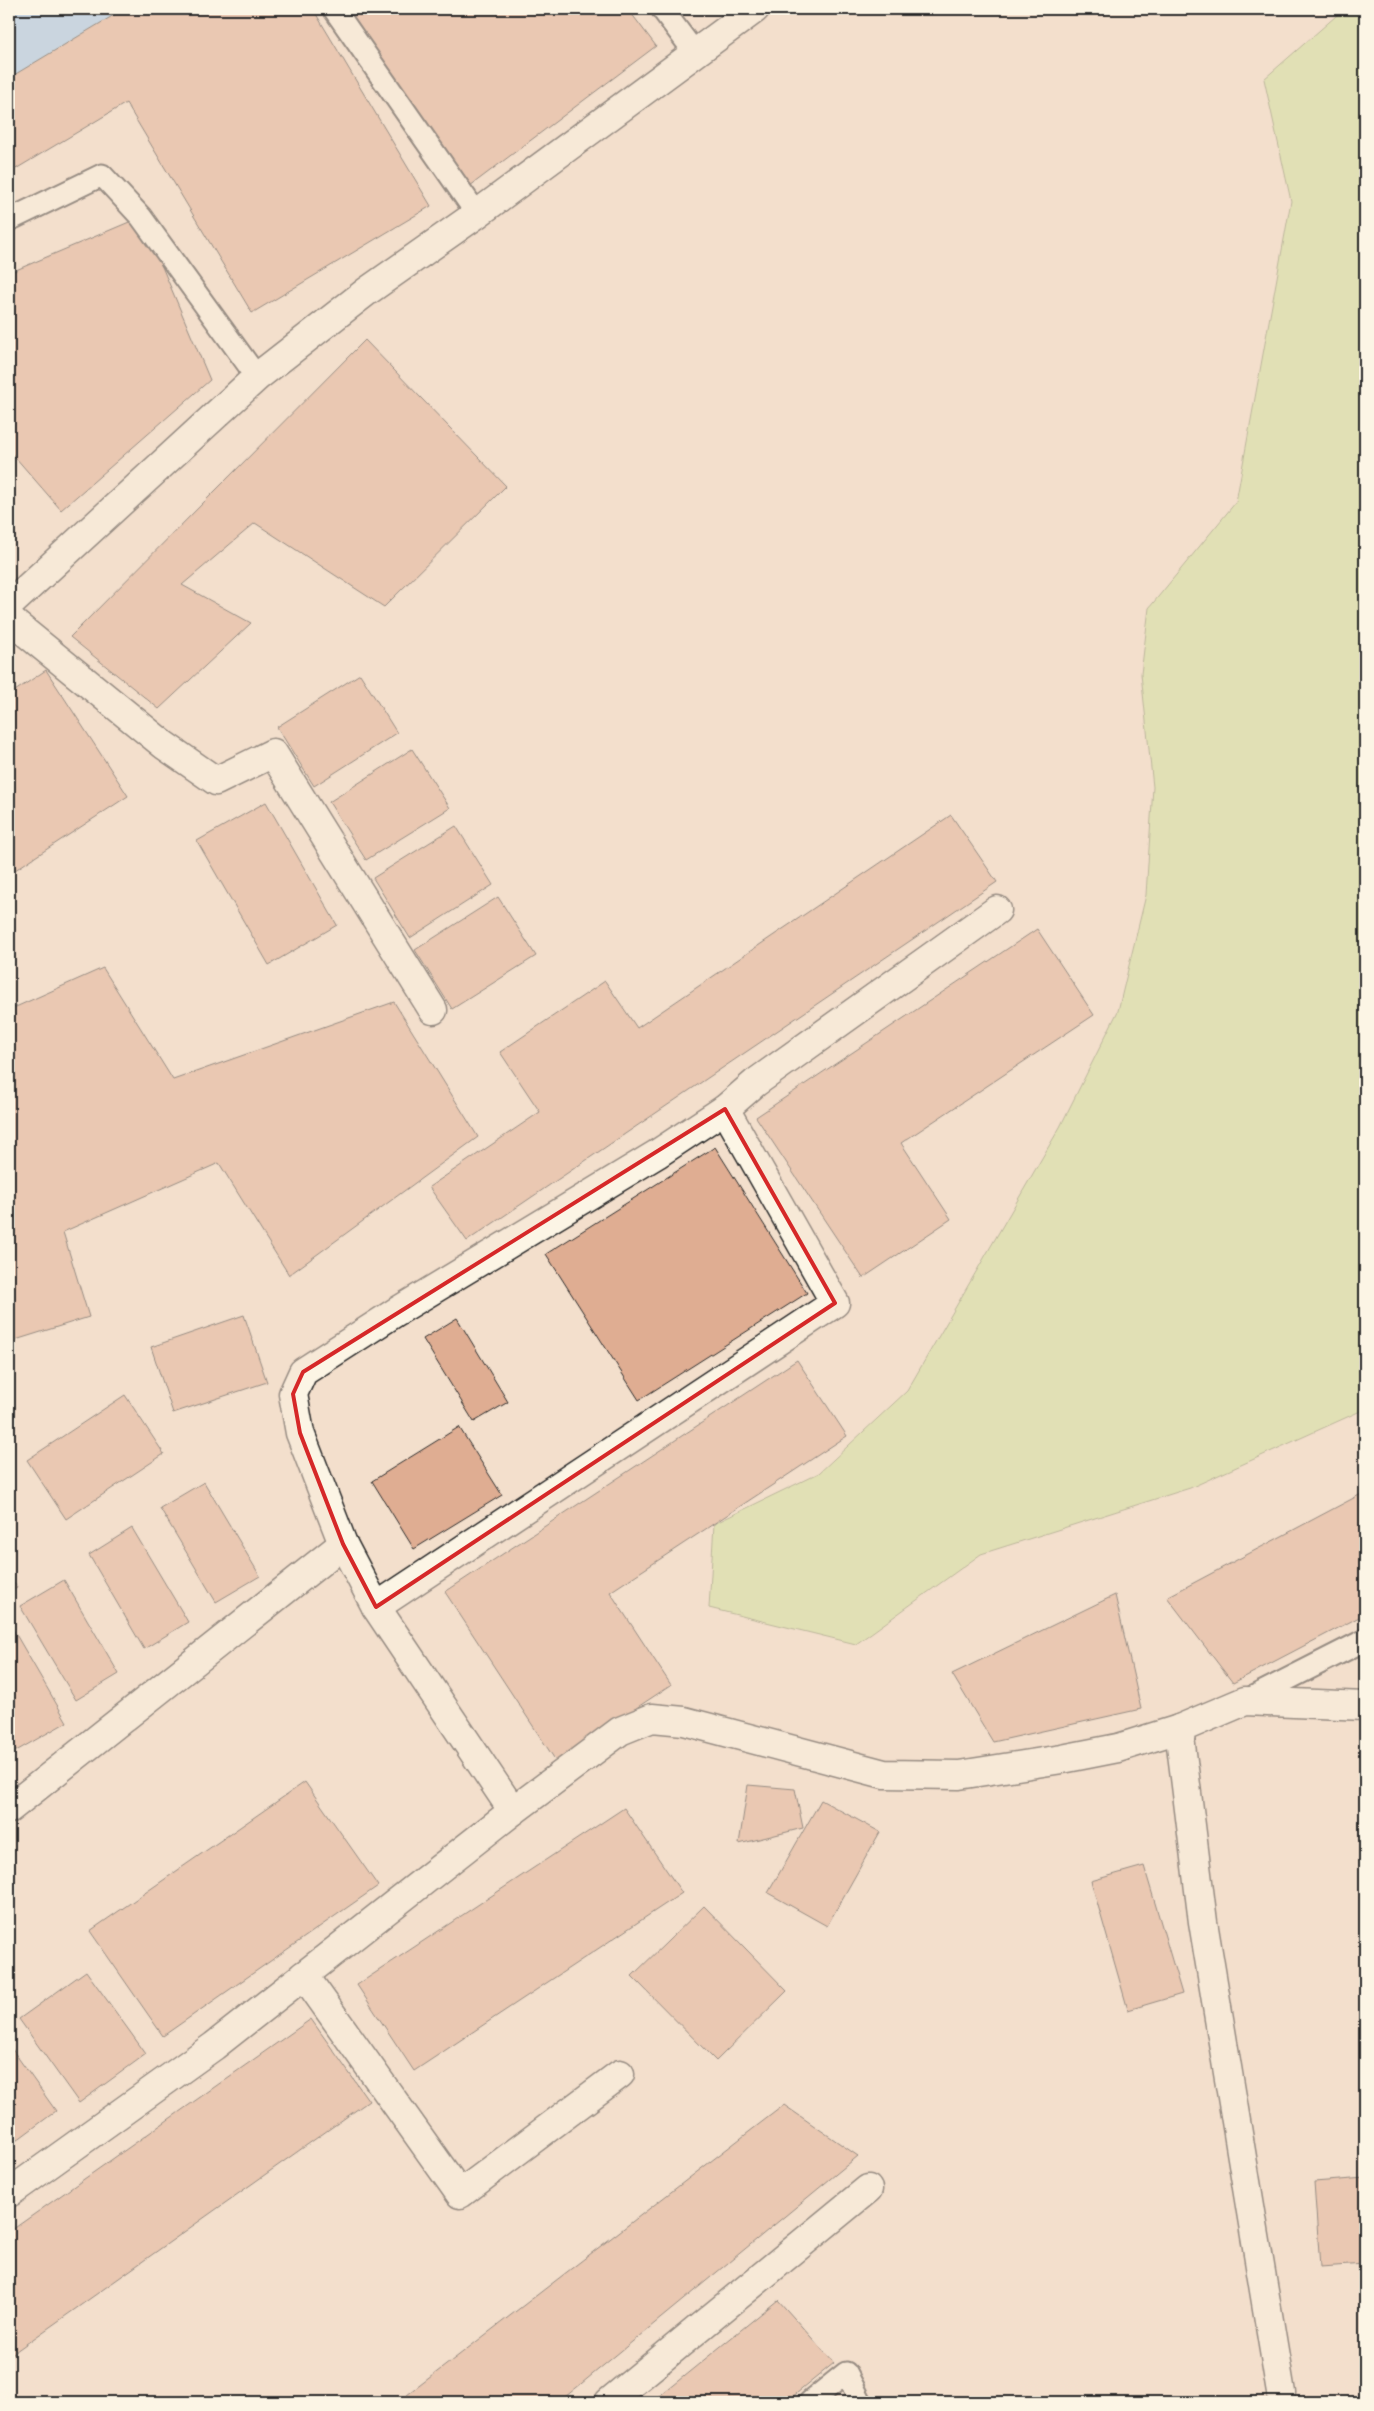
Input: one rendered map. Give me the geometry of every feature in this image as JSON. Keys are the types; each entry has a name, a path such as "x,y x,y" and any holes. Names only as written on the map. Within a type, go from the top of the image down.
{"street":[{"path":"9,605 257,377 366,292 477,214 755,9"},
{"path":"9,619 164,745 216,782 273,753 433,1010"},
{"path":"513,1811 376,1607 343,1544 300,1433 293,1394 303,1372 396,1312 656,1154 725,1109 755,1083 997,910"},
{"path":"376,1607 835,1302 725,1109"},
{"path":"9,1809 343,1544"},
{"path":"9,2193 214,2046 513,1811 620,1732 652,1718 684,1721 884,1774 959,1774 1062,1759 1118,1748 1179,1729 1244,1701 1365,1706"},
{"path":"1179,1729 1203,1922 1281,2393"},
{"path":"304,1974 460,2194 620,2074"},
{"path":"609,2402 868,2189"}],"lane":[{"path":"334,9 477,214"},
{"path":"662,9 695,54"},
{"path":"9,220 102,175 141,217 257,377"},
{"path":"1244,1701 1365,1640"},
{"path":"810,2402 846,2373 861,2402"}],"highlighted area":[{"path":"725,1109 835,1303 376,1607 343,1544 300,1433 293,1394 303,1372"}],"green space":[{"path":"1344,9 1365,9 1365,1409 1190,1488 981,1554 856,1644 709,1608 714,1524 819,1473 907,1391 1060,1127 1118,1011 1146,895 1153,787 1141,674 1149,608 1236,502 1291,201 1264,79"}],"building":[{"path":"124,9 313,9 431,206 252,313 126,103 9,173 9,78"},
{"path":"337,9 628,9 656,46 470,186"},
{"path":"141,217 210,380 61,510 9,450 9,273"},
{"path":"365,340 506,486 384,607 255,523 182,585 251,623 159,709 70,637"},
{"path":"46,670 128,796 9,874 9,695"},
{"path":"360,674 397,733 314,786 277,727"},
{"path":"412,749 450,808 366,860 329,802"},
{"path":"266,802 337,925 269,965 197,841"},
{"path":"951,815 997,882 467,1241 429,1187 540,1112 500,1052 605,981 637,1028"},
{"path":"456,826 493,885 410,938 373,878"},
{"path":"498,897 536,956 452,1009 415,950"},
{"path":"1037,929 1094,1015 901,1143 951,1219 863,1278 756,1117"},
{"path":"103,968 173,1080 394,1002 478,1137 289,1275 219,1163 63,1232 89,1317 9,1342 9,1010"},
{"path":"715,1147 807,1293 639,1400 546,1254"},
{"path":"244,1315 267,1382 173,1413 151,1347"},
{"path":"457,1318 508,1402 474,1422 423,1339"},
{"path":"797,1360 847,1436 610,1592 671,1685 556,1761 445,1592"},
{"path":"125,1395 164,1454 66,1519 27,1460"},
{"path":"459,1427 502,1495 414,1549 372,1481"},
{"path":"204,1482 260,1576 216,1602 160,1508"},
{"path":"1365,1492 1365,1614 1233,1683 1167,1597"},
{"path":"132,1528 188,1622 144,1649 89,1555"},
{"path":"9,1573 17,1588 9,1593"},
{"path":"64,1580 119,1674 76,1700 20,1606"},
{"path":"1115,1595 1141,1709 993,1742 952,1674"},
{"path":"11,1626 67,1722 9,1755 9,1628"},
{"path":"305,1782 378,1886 163,2036 90,1931"},
{"path":"748,1785 795,1789 803,1828 739,1844"},
{"path":"821,1800 880,1832 827,1926 768,1893"},
{"path":"624,1808 682,1893 414,2071 357,1985"},
{"path":"1144,1866 1182,1994 1128,2010 1091,1881"},
{"path":"704,1906 787,1991 716,2061 632,1976"},
{"path":"86,1971 146,2054 79,2103 19,2019"},
{"path":"311,2019 369,2101 9,2356 9,2232"},
{"path":"9,2045 56,2111 9,2146"},
{"path":"784,2105 858,2156 559,2402 398,2402"},
{"path":"1365,2178 1365,2264 1320,2267 1314,2182"},
{"path":"778,2300 834,2363 786,2402 652,2402"},
{"path":"850,2393 853,2402 838,2402"}],"waterway":[{"path":"9,58 93,9"}]}
